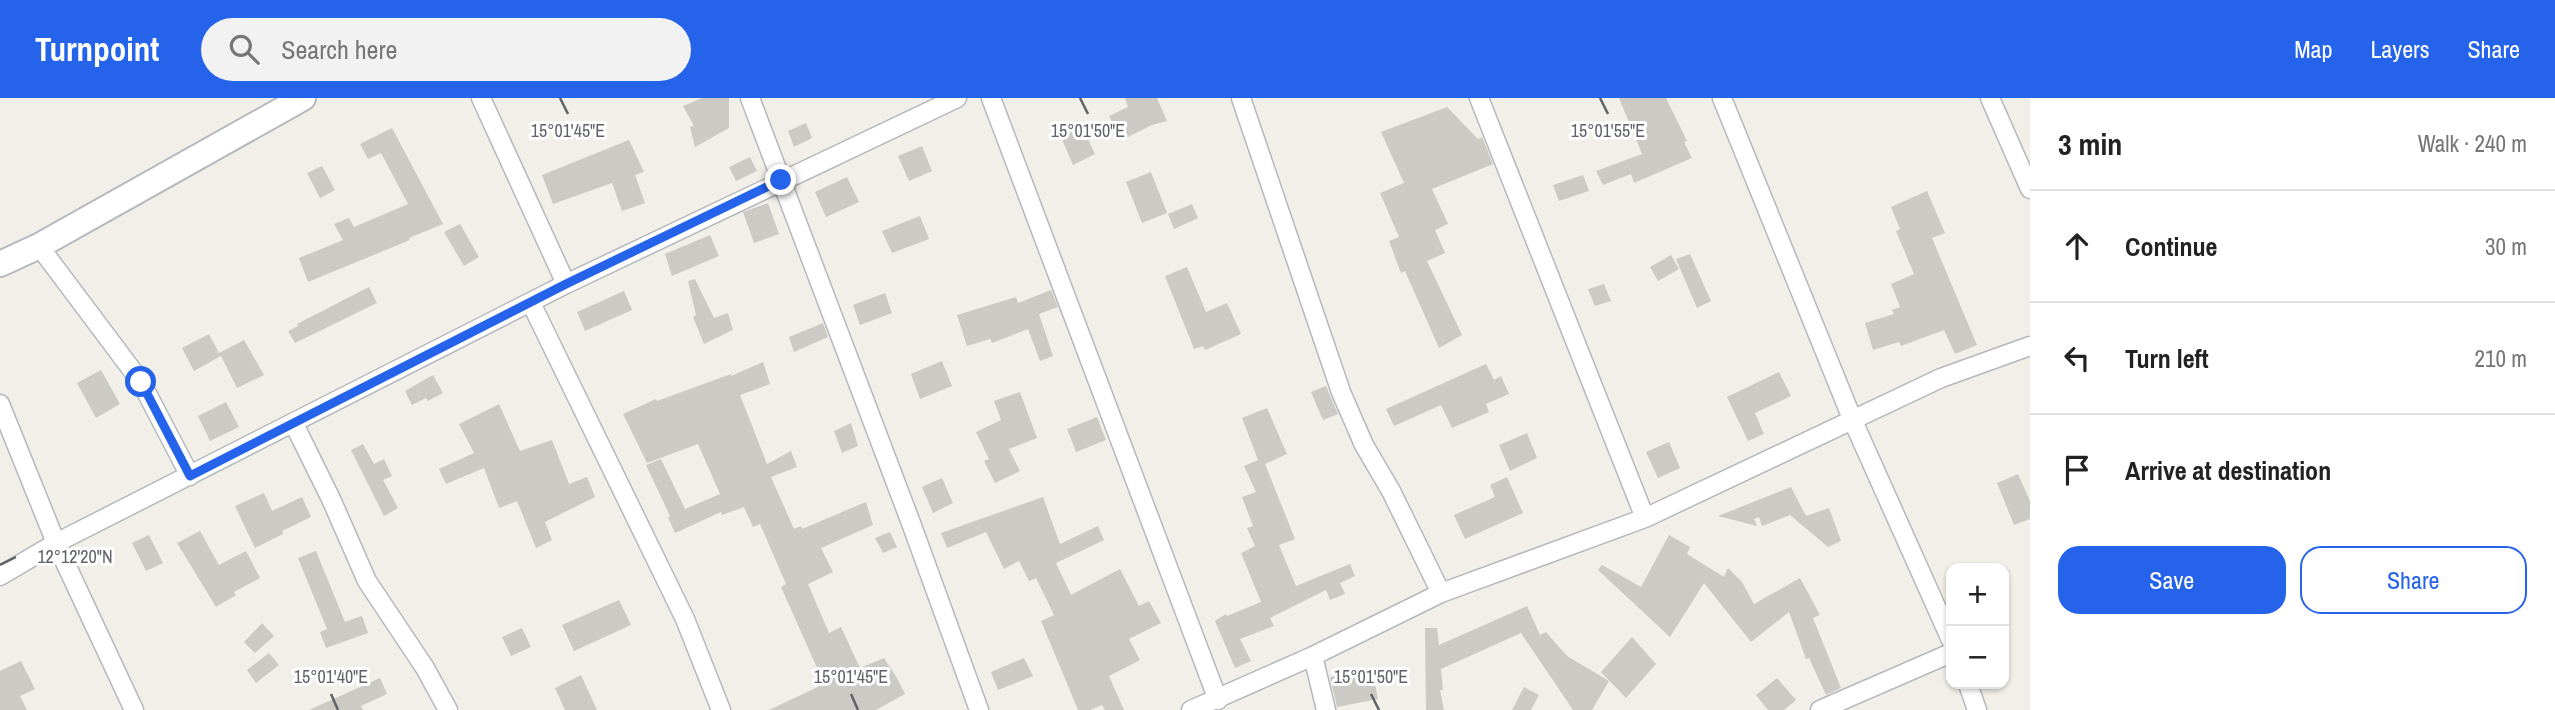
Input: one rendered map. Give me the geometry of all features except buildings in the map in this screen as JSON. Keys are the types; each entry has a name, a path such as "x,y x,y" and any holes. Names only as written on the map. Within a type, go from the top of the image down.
{"street":[{"path":"0,264 39,246 303,98"},
{"path":"481,98 566,284"},
{"path":"750,98 979,710"},
{"path":"0,576 56,544 566,284 957,98"},
{"path":"992,98 1218,700"},
{"path":"1241,98 1341,392 1364,445 1391,491 1441,593"},
{"path":"1479,98 1645,518"},
{"path":"1722,98 1853,421 1946,629"},
{"path":"1990,98 2030,189"},
{"path":"39,246 141,382 190,476"},
{"path":"531,303 685,619 721,710"},
{"path":"1191,710 1218,700 1441,593 1645,518 1941,378 2030,345"},
{"path":"0,404 56,544 134,710"},
{"path":"294,424 367,581 425,668 448,710"},
{"path":"1820,710 1946,655"},
{"path":"1312,656 1326,710"},
{"path":"1970,689 1978,710"}],"route":[{"path":"141,382 190,476 566,284 781,180"}]}
